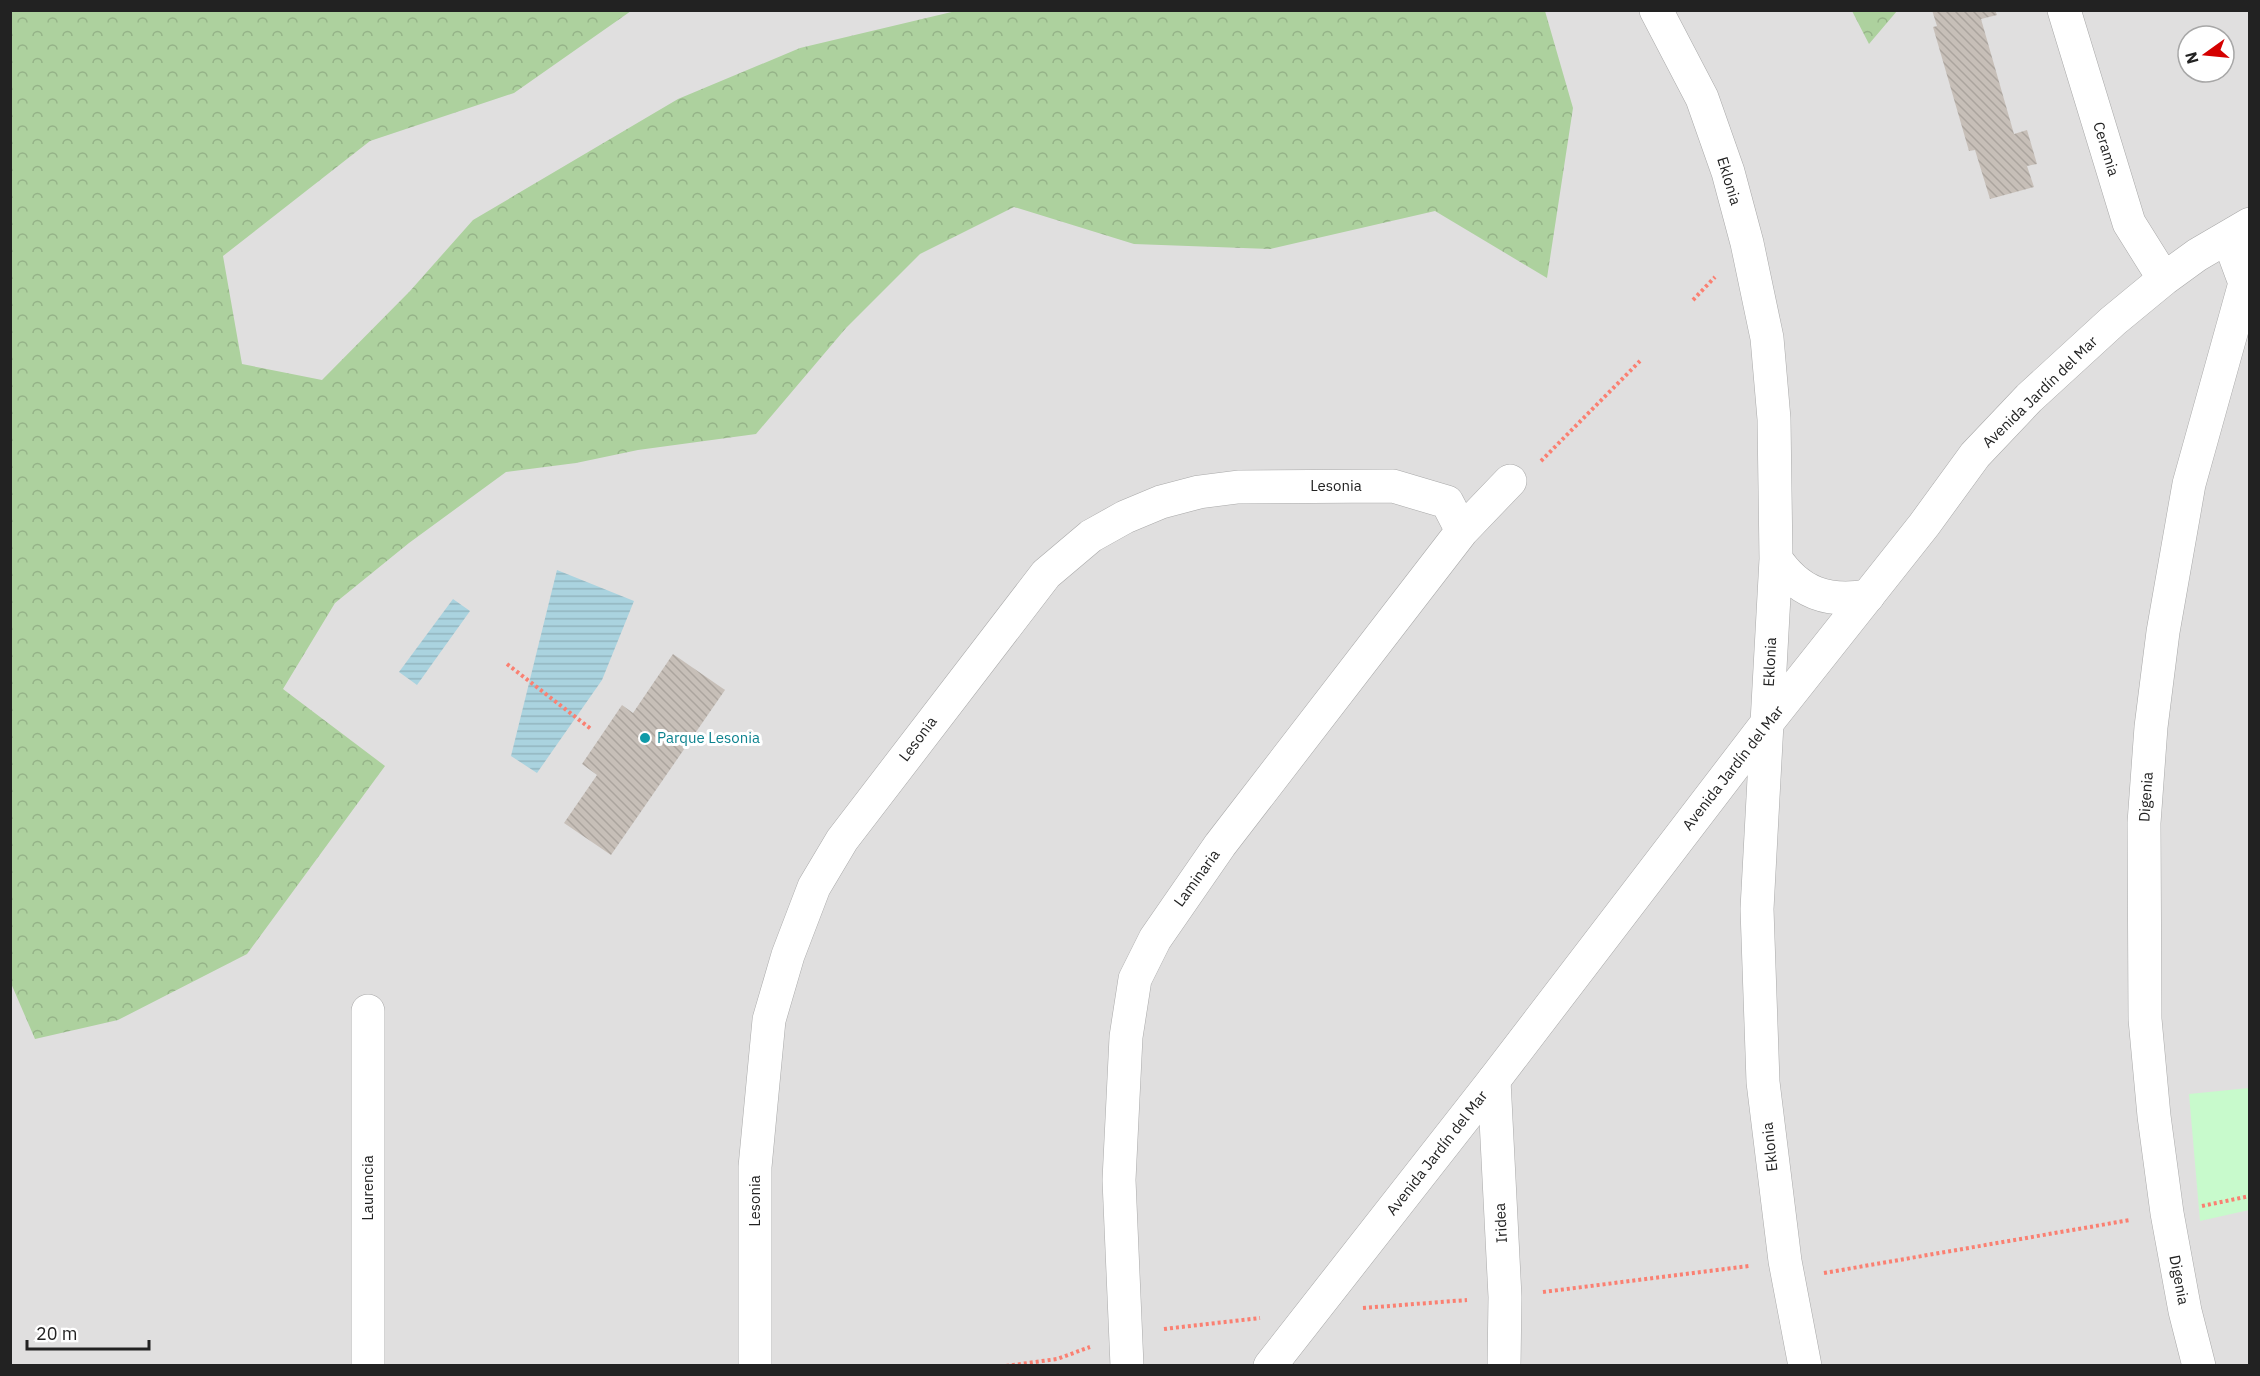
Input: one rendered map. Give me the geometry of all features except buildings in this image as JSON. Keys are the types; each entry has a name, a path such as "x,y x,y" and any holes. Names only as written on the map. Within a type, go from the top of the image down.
{"street":[{"name":"Eklonia","path":"1656,10 1701,98 1728,172 1747,243 1767,338 1771,384 1776,558 1757,909 1759,992 1767,1116 1786,1270 1805,1365"},
{"name":"Ceramia","path":"2064,10 2129,223 2164,279"},
{"name":"Avenida Jardín del Mar","path":"1270,1365 1494,1080 1975,455 2029,398 2113,321 2164,279 2239,231"},
{"name":"Digenia","path":"2199,1365 2185,1311 2167,1213 2145,1018 2143,921 2145,811 2151,727 2163,632 2189,484 2245,283 2239,231"},
{"name":"Laminaria","path":"1127,1365 1119,1180 1126,1037 1136,979 1155,939 1202,870 1462,531 1510,482"},
{"name":"Lesonia","path":"755,1365 755,1167 769,1020 788,955 814,887 842,840 1046,574 1091,536 1125,517 1190,495 1238,487 1393,486 1447,502 1462,531"},
{"path":"1776,558 1786,572 1811,592 1827,598 1847,600 1868,596"},
{"name":"Laurencia","path":"368,1011 368,1365"},
{"name":"Iridea","path":"1494,1080 1505,1297 1504,1365"}],"path":[{"path":"1510,482 1534,468 1640,361"},
{"path":"507,663 591,729"},
{"path":"1505,1297 1786,1270 2167,1213 2250,1196"},
{"path":"1006,1365 1057,1359 1127,1333"}],"shaded area":[{"path":"11,11 2249,11 2249,1365 11,1365"}],"green space":[{"path":"960,10 1545,11 1573,108 1547,278 1435,211 1270,249 1134,244 1014,207 920,254 846,328 756,434 638,450 576,463 506,472 409,543 335,603 283,689 385,766 247,954 118,1020 35,1039 10,981 10,11 631,11 514,93 370,141 223,256 242,364 322,380 410,291 473,220 678,99 800,48"},
{"path":"1852,11 1897,11 1869,44"},
{"path":"2249,1088 2249,1210 2200,1221 2189,1094"}],"water":[{"path":"557,570 634,601 602,680 537,773 511,756"},
{"path":"453,599 470,611 417,685 399,672"}],"place":[{"name":"Parque Lesonia","path":"645,738"}]}
